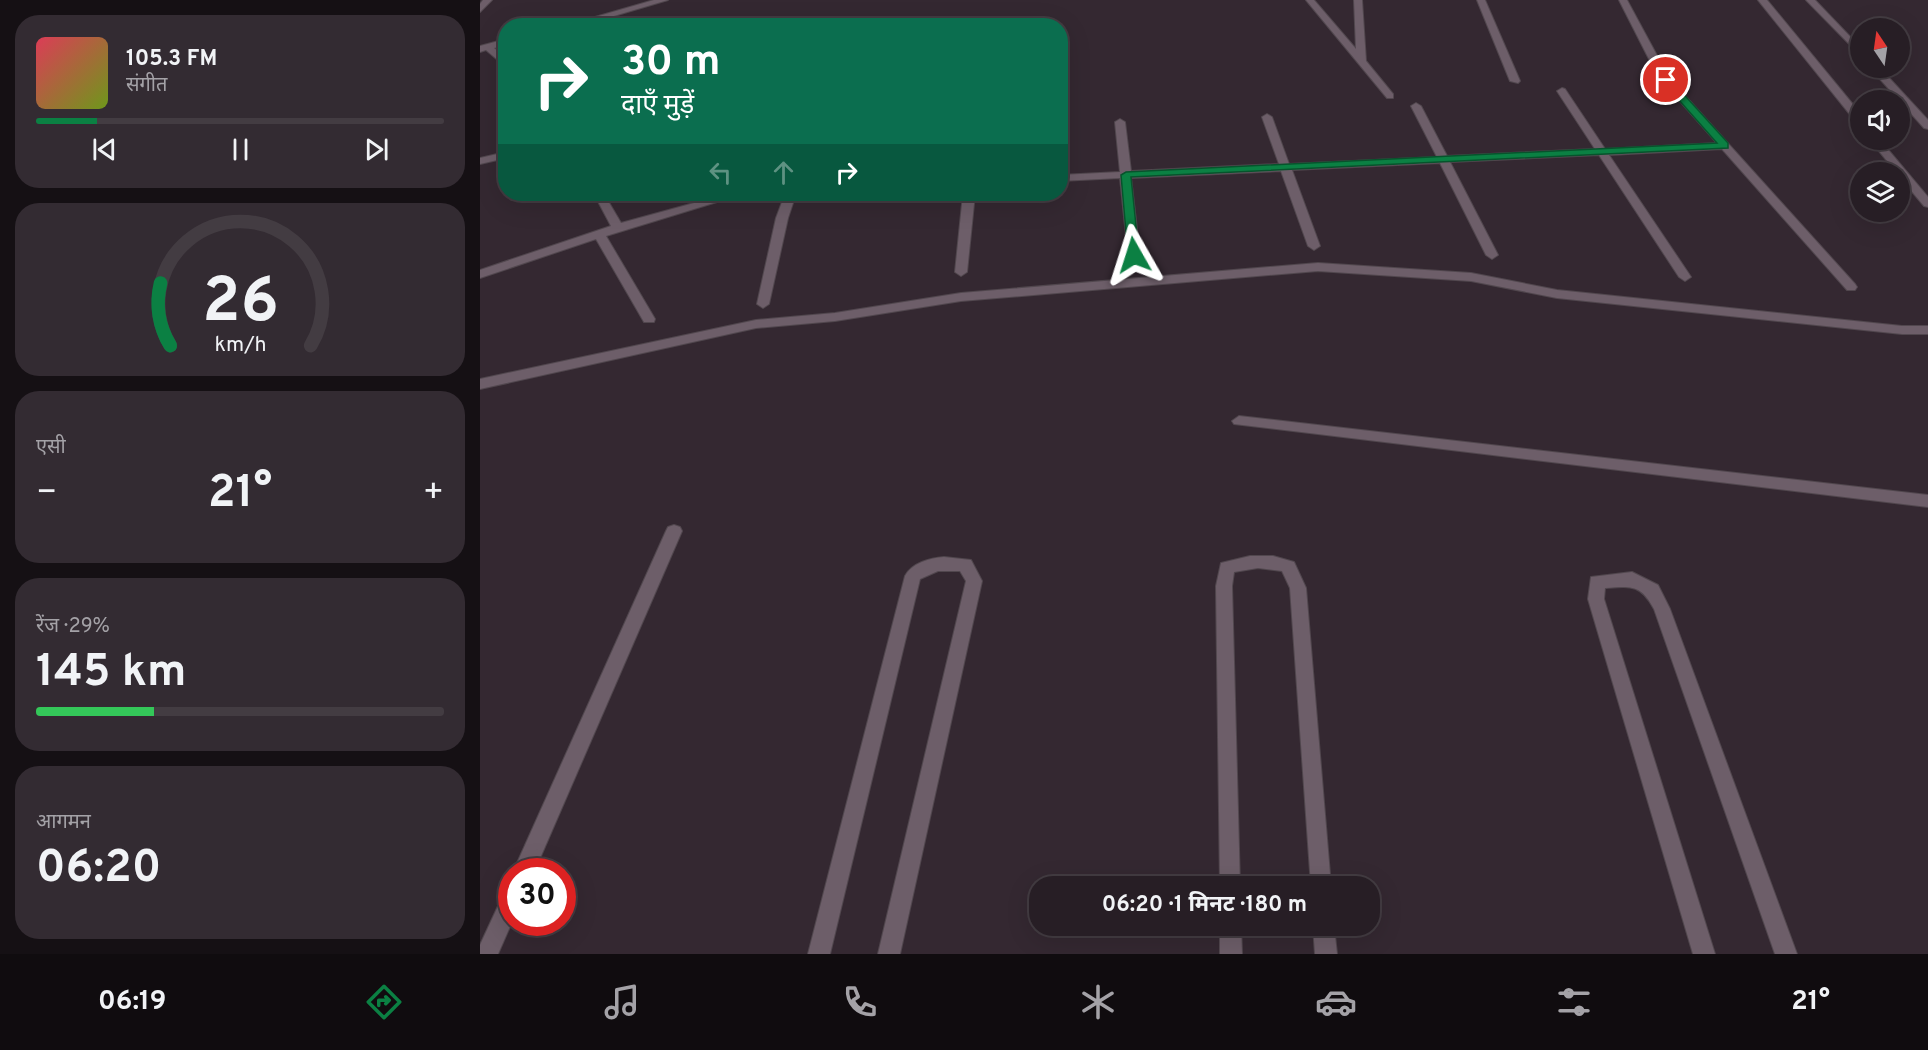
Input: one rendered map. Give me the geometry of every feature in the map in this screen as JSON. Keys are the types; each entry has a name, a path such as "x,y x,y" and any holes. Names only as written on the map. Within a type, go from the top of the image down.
{"street":[{"path":"480,9 488,0"},
{"path":"598,18 664,0"},
{"path":"1310,0 1390,96"},
{"path":"1358,0 1361,61"},
{"path":"1481,0 1515,81"},
{"path":"1623,0 1656,63"},
{"path":"1762,0 1850,107"},
{"path":"1810,0 1850,42"},
{"path":"484,48 498,58"},
{"path":"1884,78 1928,126"},
{"path":"1666,80 1851,287"},
{"path":"1562,91 1685,277"},
{"path":"1416,106 1492,255"},
{"path":"1267,117 1314,246"},
{"path":"1120,122 1134,255"},
{"path":"1068,178 1725,146"},
{"path":"1883,150 1928,204"},
{"path":"480,161 498,157"},
{"path":"603,201 618,228"},
{"path":"480,274 618,228 712,201"},
{"path":"764,304 788,201"},
{"path":"961,272 968,201"},
{"path":"599,234 649,319"},
{"path":"480,384 756,324 835,317 961,297 1318,267 1471,277 1557,294 1902,330 1928,330"},
{"path":"1239,421 1928,501"},
{"path":"529,858 674,531"},
{"path":"1230,876 1224,586 1227,568 1242,563 1275,561 1288,567 1298,588 1320,876"},
{"path":"819,954 913,576 922,568 945,562 965,566 974,580 889,954"},
{"path":"1704,954 1596,599 1597,582 1632,579 1652,590 1669,630 1786,954"},
{"path":"487,954 498,929"},
{"path":"1230,936 1231,954"},
{"path":"1325,936 1326,954"}],"route":[{"path":"1134,255 1126,175 1725,146 1666,80"}]}
